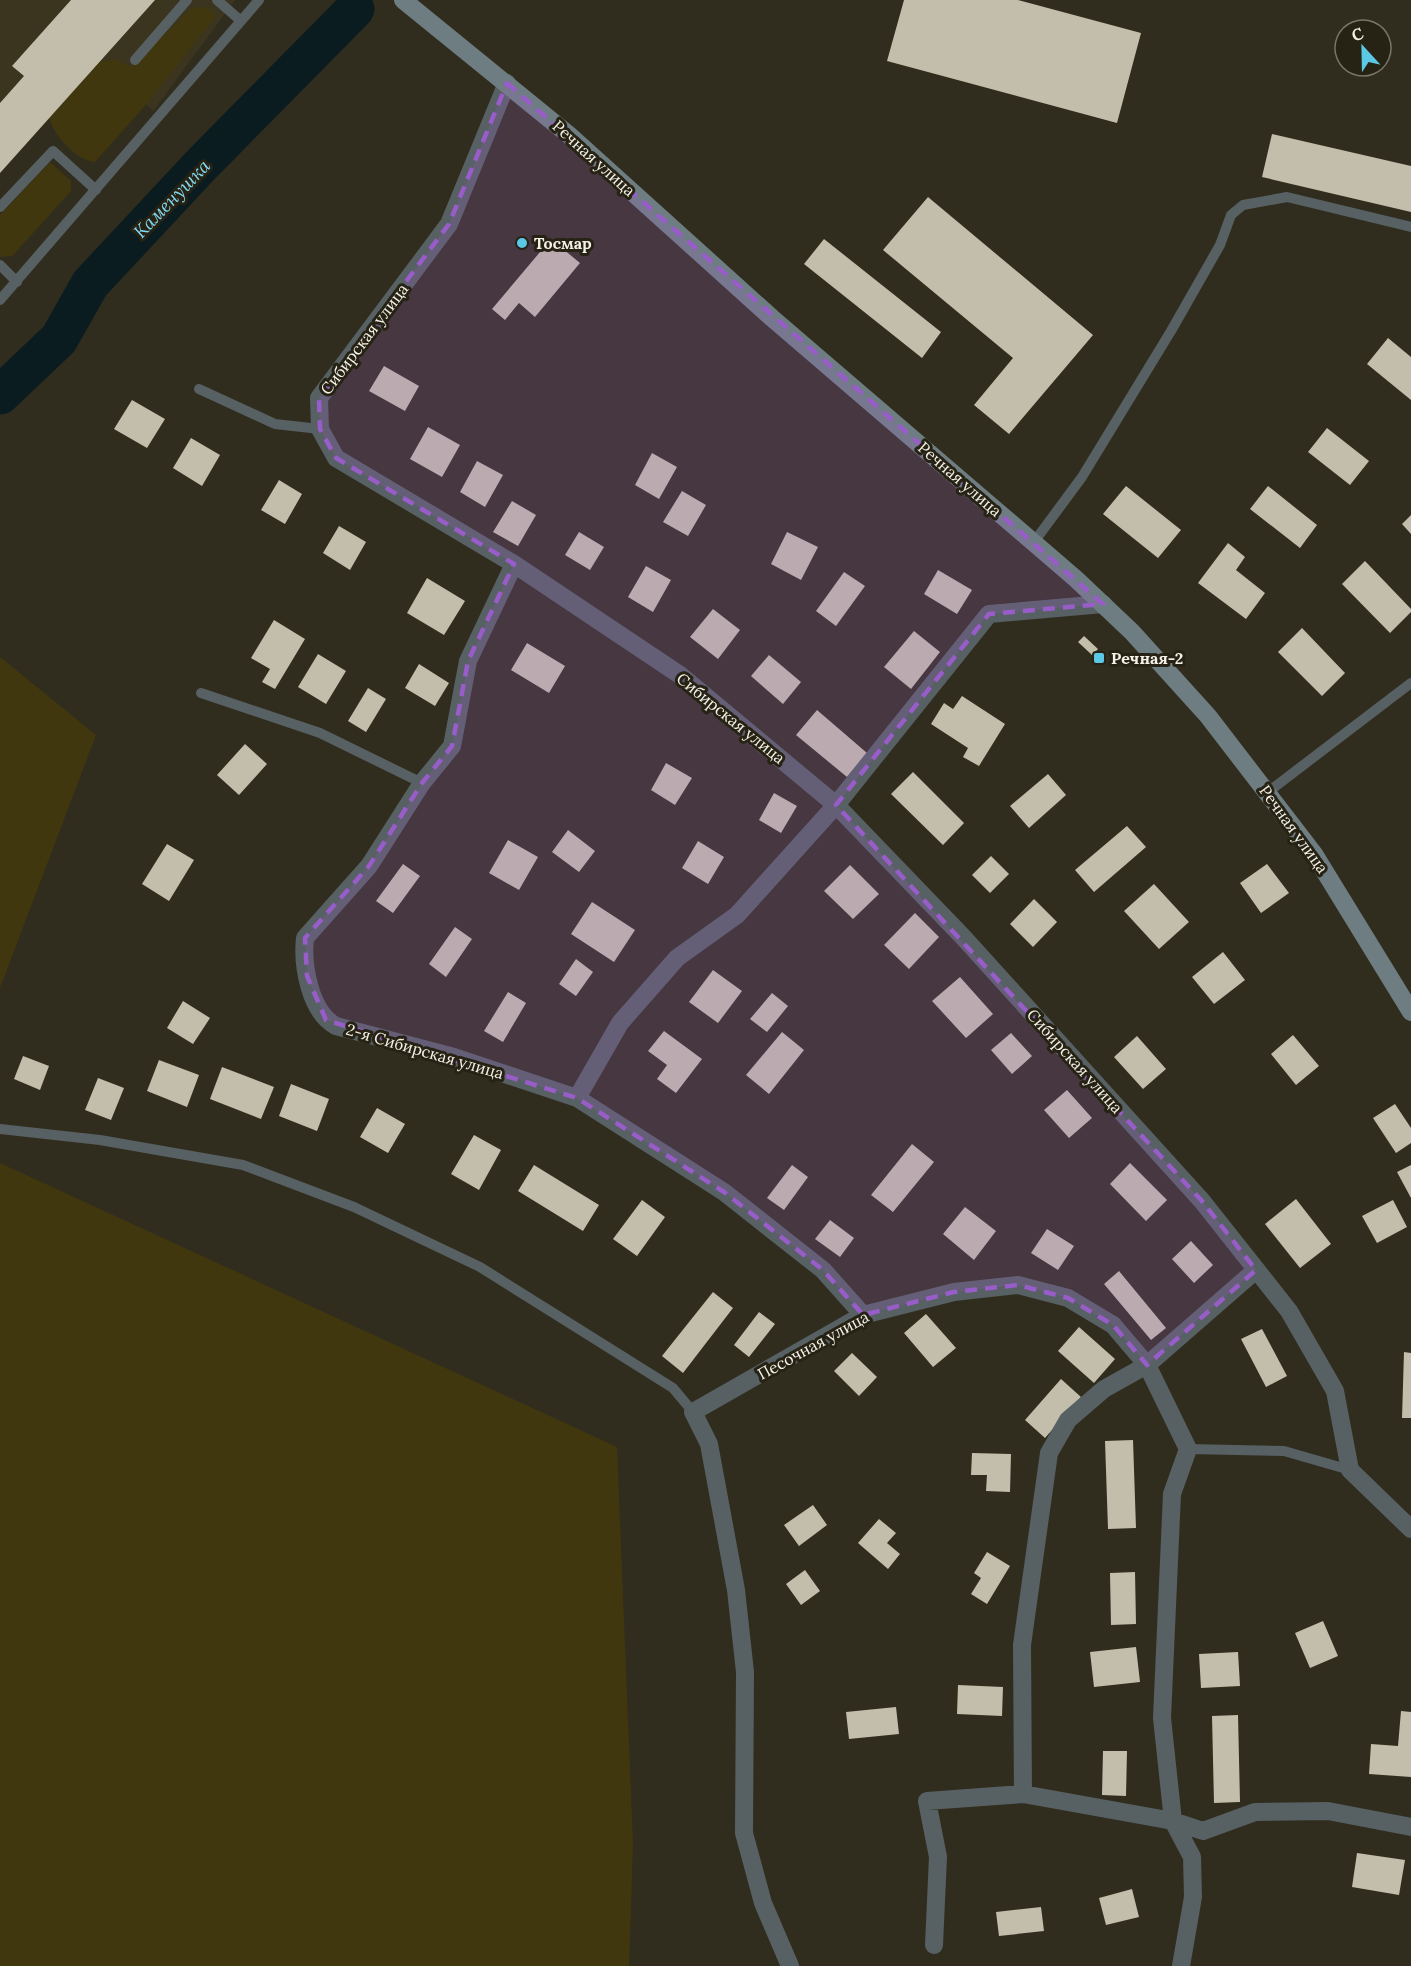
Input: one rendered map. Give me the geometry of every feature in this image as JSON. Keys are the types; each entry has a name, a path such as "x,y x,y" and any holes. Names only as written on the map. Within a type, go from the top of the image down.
{"main road":[{"name":"Речная улица","path":"403,0 569,135 772,318 1034,542 1103,604 1184,687 1268,792 1341,894 1411,1012"}],"street":[{"name":"Сибирская улица","path":"507,83 449,224 319,398 320,429 336,458 514,564 680,675 836,805 980,955 1202,1201 1289,1311 1335,1391 1350,1470"},
{"name":"2-я Сибирская улица","path":"514,564 468,661 452,746 422,783 369,866 305,938 307,976 320,1011 326,1020 336,1026 454,1057 577,1098 724,1192 823,1270 863,1315"},
{"path":"577,1098 620,1023 677,958 737,915 836,805 989,614 1103,604"},
{"path":"1023,1794 1022,1645 1049,1453 1068,1420 1104,1389 1147,1365 1256,1270"},
{"name":"Песочная улица","path":"693,1412 863,1315 954,1292 1018,1285 1068,1298 1113,1325 1147,1365 1188,1449"},
{"path":"693,1412 710,1444 736,1590 745,1672 744,1833 763,1903 790,1966"},
{"path":"1181,1966 1193,1897 1192,1857 1173,1821 1161,1718 1172,1494 1188,1449"},
{"path":"1350,1470 1411,1529"},
{"path":"934,1945 938,1857 927,1801 1023,1794 1173,1821 1203,1831 1255,1812 1328,1811 1411,1827"}],"lane":[{"path":"135,60 187,0"},
{"path":"217,0 241,21"},
{"path":"0,300 259,0"},
{"path":"0,207 53,152 96,190"},
{"path":"1034,542 1082,477 1171,331 1220,245 1231,215 1244,205 1287,197 1411,227"},
{"path":"0,265 17,282"},
{"path":"199,389 275,424 320,429"},
{"path":"1268,792 1411,683"},
{"path":"201,693 320,733 422,783"},
{"path":"0,1129 100,1140 243,1165 354,1207 480,1267 673,1388 693,1412"},
{"path":"1188,1449 1284,1451 1350,1470"}],"highlighted area":[{"path":"507,83 1103,604 989,614 836,805 1202,1201 1256,1270 1147,1365 1113,1325 1068,1298 1018,1285 954,1292 863,1315 823,1270 724,1192 577,1098 326,1020 307,976 305,938 369,866 422,783 452,746 468,661 514,564 336,458 320,429 319,398 449,224"}],"shaded area":[{"path":"0,0 235,0 153,111 100,62 0,173"},
{"path":"193,7 208,8 216,16 144,107 95,162 81,157 67,146 56,133 49,118 100,62 113,59 132,67"},
{"path":"50,162 71,181 71,191 12,256 0,257 0,215"},
{"path":"0,657 96,735 0,988"},
{"path":"0,1163 617,1447 633,1844 629,1966 0,1966"}],"building":[{"path":"71,0 155,0 0,173 0,103 24,76 12,66"},
{"path":"904,0 1018,0 1141,33 1117,123 887,61"},
{"path":"1272,134 1411,166 1411,212 1262,177"},
{"path":"928,197 1093,335 1009,434 974,405 1013,358 883,250"},
{"path":"551,239 580,263 535,317 519,303 505,320 492,309"},
{"path":"824,239 941,332 922,358 804,264"},
{"path":"1388,338 1411,357 1411,400 1367,364"},
{"path":"384,366 419,386 405,411 369,391"},
{"path":"132,400 165,419 147,448 114,429"},
{"path":"428,427 460,445 442,477 410,459"},
{"path":"1327,428 1369,461 1350,485 1308,452"},
{"path":"191,438 220,455 202,486 173,468"},
{"path":"652,453 677,467 659,499 635,485"},
{"path":"477,461 503,475 485,507 460,492"},
{"path":"279,480 302,494 285,524 261,510"},
{"path":"1126,486 1181,530 1158,558 1103,514"},
{"path":"1268,486 1317,525 1300,548 1250,509"},
{"path":"682,491 706,505 688,536 663,522"},
{"path":"512,501 536,515 518,546 493,532"},
{"path":"1411,515 1411,534 1402,524"},
{"path":"339,526 366,542 350,570 323,553"},
{"path":"579,532 604,547 590,570 565,555"},
{"path":"787,532 818,547 801,580 771,564"},
{"path":"1228,543 1245,557 1236,570 1265,593 1246,619 1198,583"},
{"path":"1365,561 1411,609 1411,612 1390,633 1342,584"},
{"path":"646,566 671,580 653,612 628,597"},
{"path":"938,570 972,590 957,614 924,594"},
{"path":"844,572 865,586 836,626 816,611"},
{"path":"427,578 465,601 444,635 407,613"},
{"path":"713,609 740,630 718,659 690,637"},
{"path":"274,620 305,639 275,689 262,682 270,669 251,658"},
{"path":"1302,628 1345,673 1322,696 1278,652"},
{"path":"914,631 940,652 911,689 884,667"},
{"path":"1084,636 1098,649 1092,655 1078,642"},
{"path":"527,643 565,666 549,693 511,670"},
{"path":"318,654 346,671 326,704 298,687"},
{"path":"769,655 801,682 783,704 751,676"},
{"path":"419,664 449,683 435,706 405,688"},
{"path":"368,688 386,699 366,732 348,721"},
{"path":"962,696 1005,724 979,766 963,757 968,748 931,724 944,703 953,709"},
{"path":"817,710 867,753 847,777 796,735"},
{"path":"245,744 267,764 239,795 217,775"},
{"path":"666,763 692,778 675,805 651,790"},
{"path":"913,772 964,823 943,845 891,794"},
{"path":"1048,774 1066,795 1029,828 1010,806"},
{"path":"774,793 797,806 781,833 759,820"},
{"path":"1127,826 1146,847 1094,892 1075,870"},
{"path":"568,830 595,851 579,872 552,852"},
{"path":"508,840 538,857 519,890 489,873"},
{"path":"698,841 724,857 708,884 682,868"},
{"path":"167,844 194,860 169,901 142,884"},
{"path":"991,856 1009,874 990,893 972,875"},
{"path":"403,864 420,876 393,913 376,901"},
{"path":"1267,864 1289,893 1261,913 1240,883"},
{"path":"850,865 879,894 853,919 824,891"},
{"path":"1154,884 1189,922 1159,949 1124,911"},
{"path":"1034,899 1057,922 1033,947 1010,924"},
{"path":"592,902 635,930 614,962 571,934"},
{"path":"915,913 939,937 909,969 884,945"},
{"path":"455,927 472,939 446,977 429,964"},
{"path":"1223,952 1245,980 1214,1004 1192,977"},
{"path":"576,959 593,972 576,996 559,984"},
{"path":"713,970 742,991 718,1023 689,1002"},
{"path":"960,977 993,1014 966,1038 932,1001"},
{"path":"508,992 526,1003 503,1042 484,1031"},
{"path":"772,993 788,1006 767,1032 750,1019"},
{"path":"183,1001 210,1018 193,1044 167,1028"},
{"path":"664,1031 702,1059 676,1093 657,1079 667,1065 648,1051"},
{"path":"782,1032 804,1050 769,1094 746,1075"},
{"path":"1011,1033 1032,1056 1012,1074 991,1050"},
{"path":"1293,1035 1319,1066 1296,1085 1271,1054"},
{"path":"1137,1036 1166,1069 1143,1089 1114,1057"},
{"path":"23,1056 49,1066 40,1090 14,1079"},
{"path":"159,1060 199,1075 187,1107 147,1091"},
{"path":"222,1067 274,1087 261,1119 210,1099"},
{"path":"98,1078 124,1088 111,1120 85,1110"},
{"path":"291,1084 329,1099 317,1131 279,1116"},
{"path":"1067,1090 1092,1118 1069,1138 1044,1110"},
{"path":"1395,1104 1411,1128 1411,1143 1396,1153 1373,1118"},
{"path":"377,1108 405,1124 388,1153 360,1137"},
{"path":"474,1135 501,1150 479,1190 451,1174"},
{"path":"912,1144 934,1162 893,1212 871,1195"},
{"path":"1130,1163 1167,1200 1146,1221 1110,1184"},
{"path":"534,1165 599,1205 583,1231 518,1191"},
{"path":"792,1165 808,1177 784,1210 767,1198"},
{"path":"1411,1165 1411,1198 1397,1172"},
{"path":"1296,1199 1331,1244 1300,1268 1265,1224"},
{"path":"642,1200 665,1217 637,1256 613,1239"},
{"path":"1393,1200 1407,1227 1377,1243 1362,1216"},
{"path":"965,1207 996,1231 974,1260 943,1234"},
{"path":"830,1220 854,1238 840,1257 815,1239"},
{"path":"1047,1229 1074,1246 1058,1270 1031,1253"},
{"path":"1191,1241 1213,1265 1194,1283 1172,1259"},
{"path":"1119,1271 1166,1328 1151,1340 1104,1284"},
{"path":"713,1292 733,1308 683,1373 662,1356"},
{"path":"759,1312 775,1324 749,1357 734,1345"},
{"path":"926,1314 956,1348 933,1367 904,1333"},
{"path":"1079,1327 1115,1359 1094,1383 1058,1351"},
{"path":"1262,1329 1287,1376 1266,1387 1241,1339"},
{"path":"1404,1352 1411,1353 1411,1418 1402,1418"},
{"path":"852,1353 877,1377 859,1396 834,1371"},
{"path":"1061,1379 1081,1397 1045,1438 1025,1420"},
{"path":"1133,1440 1136,1528 1108,1529 1105,1441"},
{"path":"972,1453 1011,1454 1010,1492 986,1491 987,1475 971,1475"},
{"path":"813,1505 827,1525 799,1546 784,1525"},
{"path":"879,1519 896,1533 887,1543 900,1554 888,1569 858,1543"},
{"path":"987,1552 1010,1566 987,1604 971,1594 981,1578 974,1573"},
{"path":"805,1570 820,1591 801,1605 786,1584"},
{"path":"1135,1572 1136,1624 1111,1625 1110,1573"},
{"path":"1323,1621 1338,1656 1310,1668 1295,1633"},
{"path":"1136,1647 1140,1682 1094,1687 1090,1652"},
{"path":"1238,1652 1240,1686 1201,1688 1199,1654"},
{"path":"958,1685 1003,1687 1002,1716 957,1714"},
{"path":"896,1707 899,1734 849,1739 846,1712"},
{"path":"1401,1711 1411,1712 1411,1777 1369,1774 1371,1744 1398,1746"},
{"path":"1238,1715 1240,1802 1214,1803 1212,1716"},
{"path":"1103,1751 1127,1751 1126,1796 1102,1795"},
{"path":"1357,1853 1405,1860 1399,1895 1352,1887"},
{"path":"1132,1889 1139,1917 1106,1925 1099,1898"},
{"path":"1041,1907 1044,1931 999,1936 996,1912"}],"waterway":[{"name":"Каменушка","path":"0,395 59,339 90,284 202,164 355,9"}],"place":[{"name":"Тосмар","path":"522,243"},
{"name":"Речная-2","path":"1099,658"}]}
